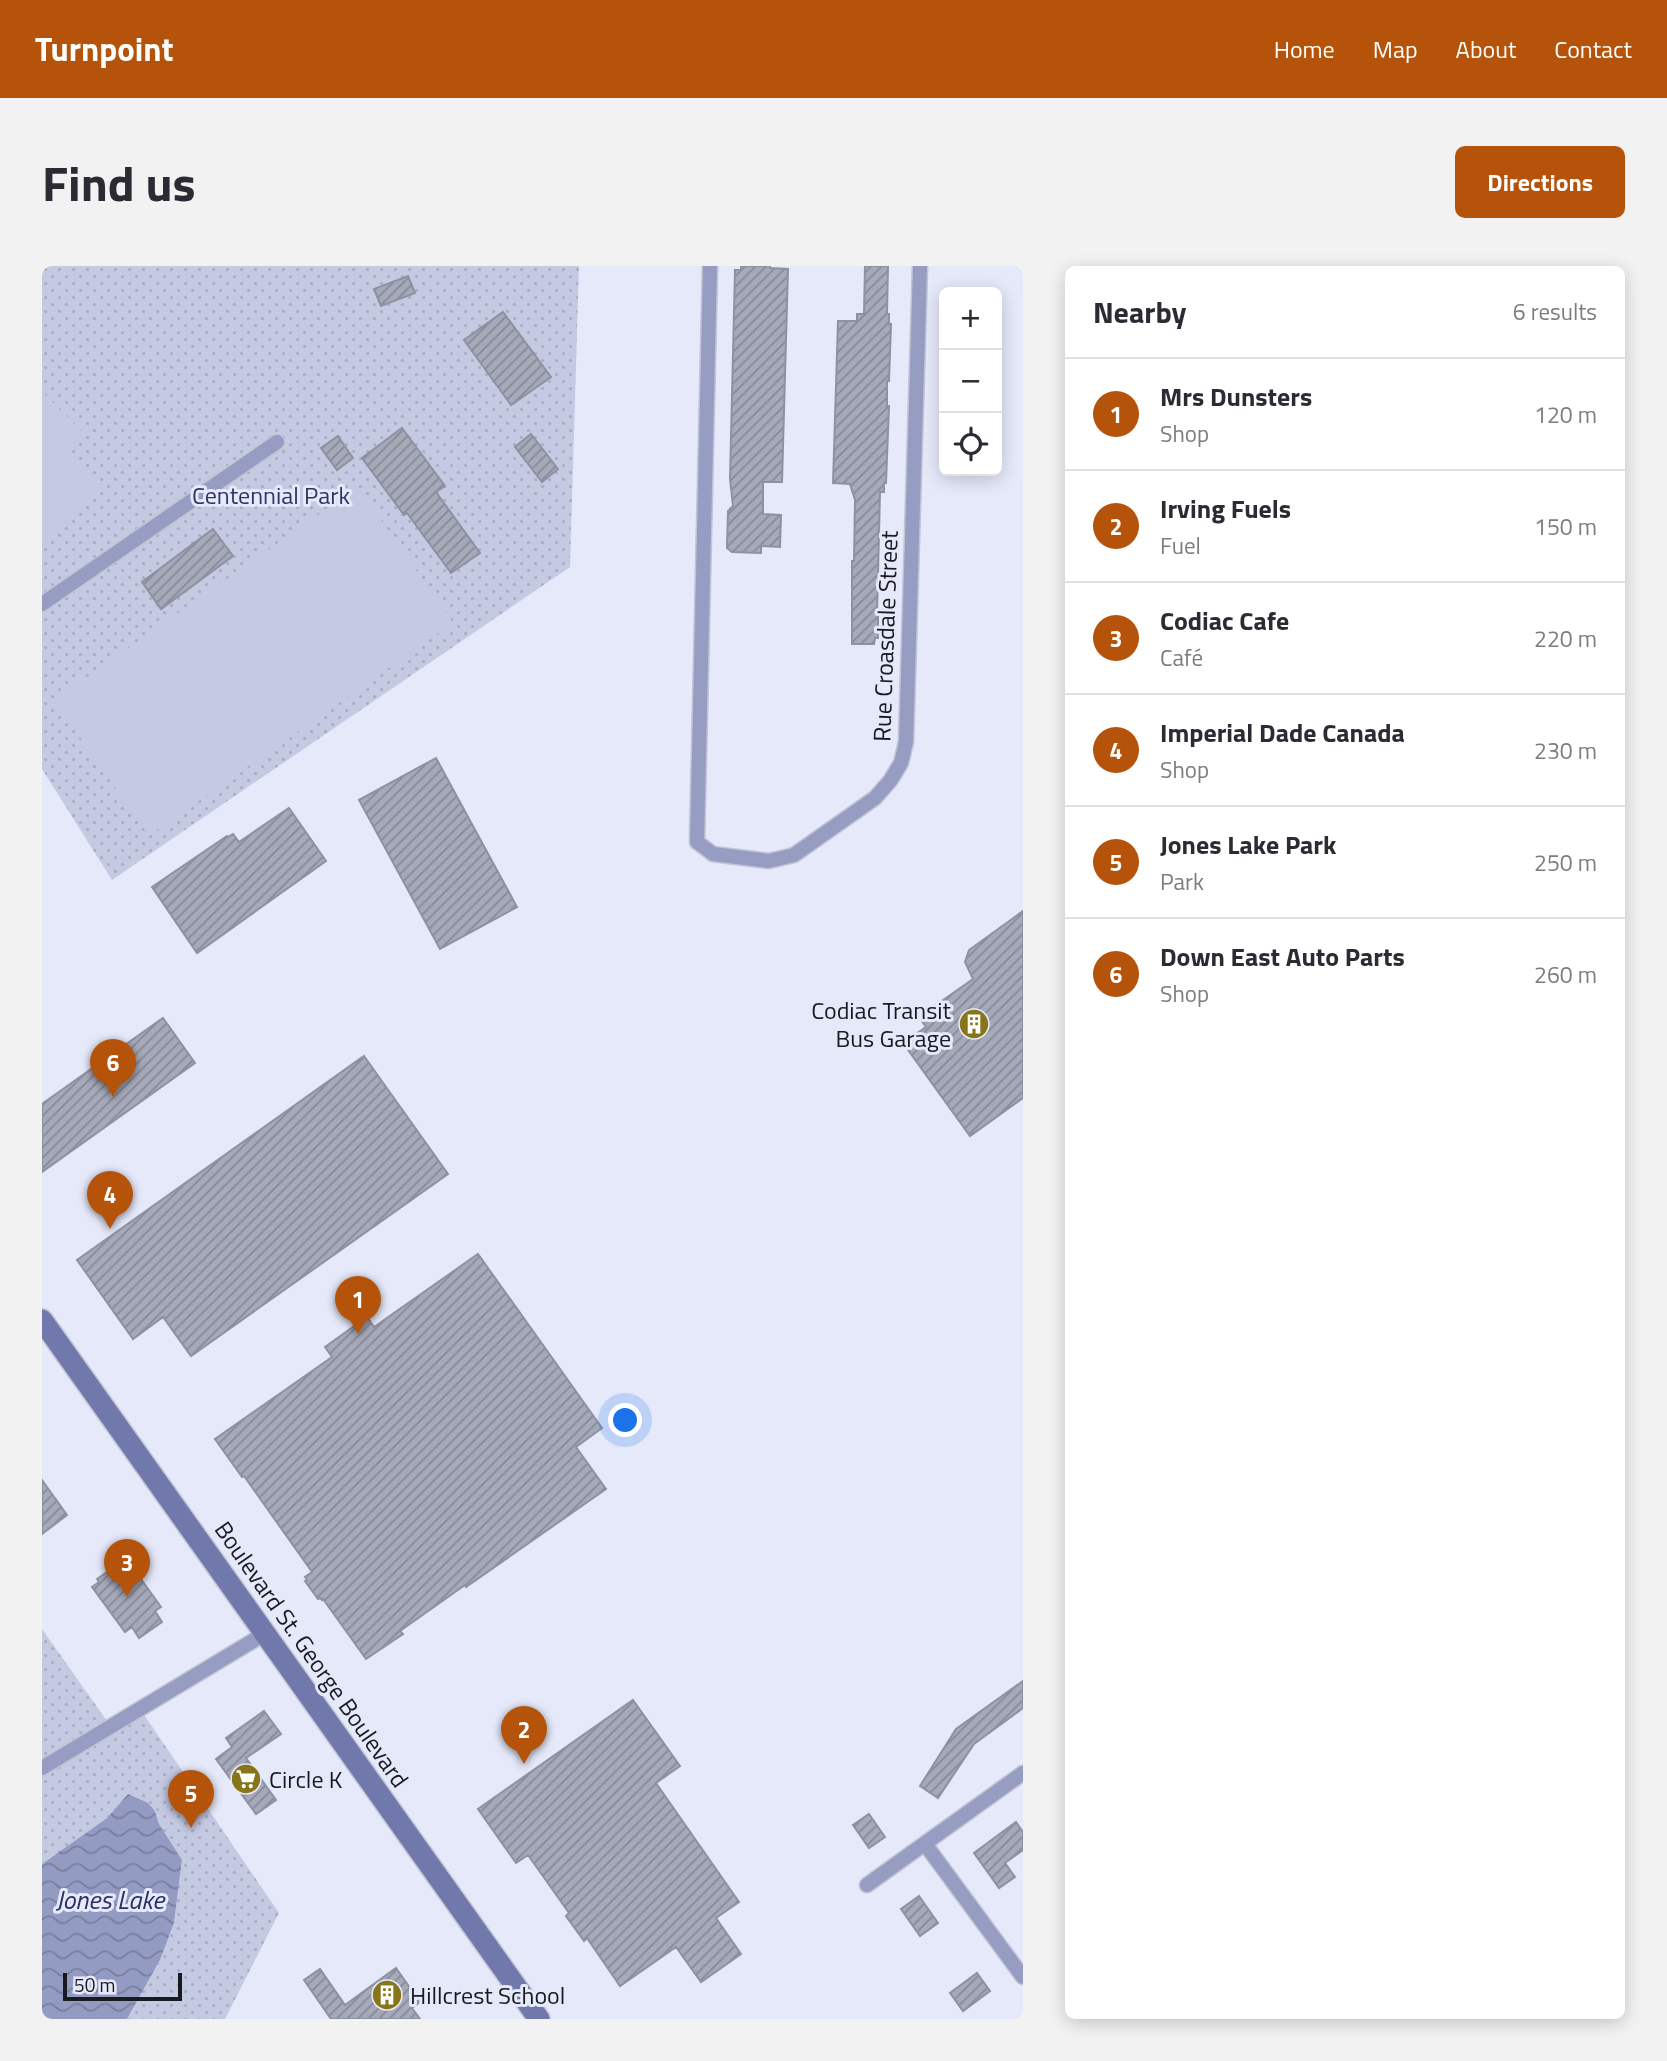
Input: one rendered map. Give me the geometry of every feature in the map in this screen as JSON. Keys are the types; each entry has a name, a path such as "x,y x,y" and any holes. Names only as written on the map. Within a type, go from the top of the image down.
{"main road":[{"name":"Boulevard St. George Boulevard","path":"42,1320 539,2019"}],"street":[{"name":"Rue Croasdale Street","path":"710,266 698,842 713,854 769,861 794,855 875,798 901,763 906,742 919,266"},
{"path":"42,604 277,442"},
{"path":"42,1768 266,1633"},
{"path":"867,1885 1023,1773"},
{"path":"925,1844 1023,1977"}],"green space":[{"name":"Centennial Park","path":"42,266 579,266 570,567 112,880 42,769"},
{"path":"42,392 83,432 67,448 102,483 42,544"},
{"path":"358,487 453,623 149,836 54,700"},
{"path":"42,1629 107,1721 136,1703 279,1913 225,2019 127,2019 160,1960 174,1923 182,1861 159,1824 155,1811 128,1795 107,1818 42,1864"}],"water":[{"name":"Jones Lake","path":"128,1794 148,1803 155,1811 159,1824 182,1860 174,1923 160,1960 127,2019 42,2019 42,1864 107,1818"}],"building":[{"path":"741,266 788,269 782,482 763,482 763,514 781,515 780,547 761,546 761,553 732,552 727,548 728,511 733,506 730,479 735,270 741,270"},
{"path":"865,266 888,266 887,314 891,324 887,381 889,406 886,483 884,492 880,492 878,638 875,638 874,644 852,644 855,500 850,484 833,483 838,321 857,321 857,314 864,314"},
{"path":"408,276 415,293 381,306 374,289"},
{"path":"503,312 551,377 511,405 464,340"},
{"path":"402,428 445,486 436,492 480,553 451,573 362,458"},
{"path":"531,434 558,469 542,482 515,447"},
{"path":"338,436 353,458 337,470 321,448"},
{"path":"213,529 233,556 161,609 142,582"},
{"path":"436,758 517,907 440,949 359,800"},
{"path":"289,808 326,861 197,953 152,887 227,836 233,834 239,842"},
{"name":"Codiac Transit Bus Garage","path":"1023,911 1023,1098 970,1136 903,1043 926,1027 919,1017 973,979 965,962 969,950"},
{"path":"163,1018 195,1063 42,1172 42,1104"},
{"path":"364,1056 448,1174 191,1356 163,1317 133,1339 77,1260"},
{"path":"478,1254 602,1428 576,1447 606,1489 400,1631 403,1634 366,1659 323,1599 318,1599 305,1581 305,1577 312,1572 215,1439 332,1357 325,1347 367,1317 374,1327"},
{"path":"42,1480 67,1515 42,1534"},
{"path":"128,1561 161,1607 155,1611 162,1622 139,1638 132,1627 125,1632 92,1587 99,1582 97,1579 120,1563 122,1565"},
{"path":"1023,1681 1023,1708 974,1744 938,1798 920,1786 956,1729"},
{"path":"633,1700 680,1766 656,1783 739,1902 716,1918 741,1954 701,1982 676,1947 620,1986 587,1938 584,1941 566,1916 569,1913 528,1855 516,1863 478,1809"},
{"name":"Circle K","path":"264,1711 281,1734 246,1758 276,1800 256,1814 216,1759 232,1747 226,1738"},
{"path":"869,1814 885,1837 869,1848 853,1825"},
{"path":"1016,1822 1023,1832 1023,1850 1005,1863 1015,1877 999,1888 974,1853"},
{"path":"919,1896 938,1923 920,1936 901,1909"},
{"name":"Hillcrest School","path":"396,1968 420,2002 412,2008 420,2019 331,2019 304,1980 320,1969 345,2005"},
{"path":"977,1973 990,1991 963,2011 950,1993"}],"place":[{"name":"Codiac Transit Bus Garage","path":"974,1024"},
{"name":"Down East Auto Parts","path":"113,1097"},
{"name":"Imperial Dade Canada","path":"110,1229"},
{"name":"Mrs Dunsters","path":"358,1334"},
{"name":"Codiac Cafe","path":"127,1597"},
{"name":"Irving Fuels","path":"524,1764"},
{"name":"Circle K","path":"246,1779"},
{"name":"Jones Lake Park","path":"191,1828"},
{"name":"Hillcrest School","path":"387,1995"}]}
